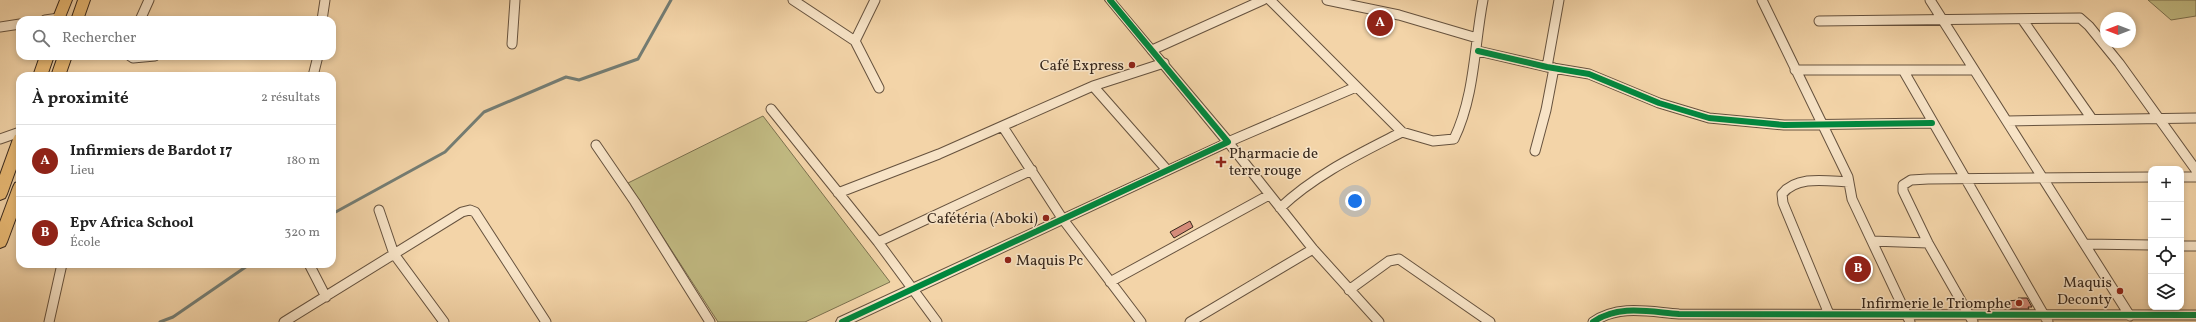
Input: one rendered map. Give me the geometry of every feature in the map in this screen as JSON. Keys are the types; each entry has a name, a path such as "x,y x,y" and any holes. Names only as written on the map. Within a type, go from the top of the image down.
{"main road":[{"path":"60,16 66,0"},
{"path":"78,16 84,0"},
{"path":"41,72 46,60"},
{"path":"59,72 64,60"},
{"path":"0,194 16,150"},
{"path":"0,242 16,203"}],"street":[{"path":"142,16 149,0"},
{"path":"323,16 325,0"},
{"path":"512,44 515,0"},
{"path":"793,0 855,41 880,88"},
{"path":"855,41 875,0"},
{"path":"1110,0 1164,63 1313,249 1379,322"},
{"path":"1152,50 1263,0"},
{"path":"1270,0 1402,132 1424,140 1441,143 1454,139 1462,125 1478,51 1477,38 1483,0"},
{"path":"1327,0 1399,15 1477,38"},
{"path":"1534,151 1546,110 1559,0"},
{"path":"1762,0 1849,182 1852,199 1908,318"},
{"path":"1930,0 2130,316"},
{"path":"1819,22 2080,18 2085,21 2196,170"},
{"path":"2022,20 2092,119"},
{"path":"0,27 16,25"},
{"path":"1478,51 1551,68 1589,74 1660,103 1709,118 1763,125 1932,123"},
{"path":"314,72 317,60"},
{"path":"838,193 899,168 940,154 1093,86 1164,63"},
{"path":"1795,70 1974,70"},
{"path":"1903,70 1932,123 2047,319"},
{"path":"1093,86 1167,170"},
{"path":"842,322 1062,218 1228,142 1356,87"},
{"path":"771,109 878,242 937,322"},
{"path":"2007,121 2092,119 2159,120 2196,118"},
{"path":"1003,127 1062,218 1141,322"},
{"path":"1280,208 1299,190 1321,175 1402,132"},
{"path":"0,139 16,133"},
{"path":"596,145 635,202 710,322"},
{"path":"878,242 1032,170"},
{"path":"2184,177 2196,176"},
{"path":"1971,318 1928,243 1903,191 1903,185 1906,182 1916,179 2148,177"},
{"path":"1829,314 1783,203 1782,194 1788,187 1800,182 1849,182"},
{"path":"1110,282 1269,195"},
{"path":"379,210 394,254 444,322"},
{"path":"284,322 462,212 470,210 475,212 546,322"},
{"path":"1872,241 1928,243"},
{"path":"2085,244 2148,245"},
{"path":"2184,246 2196,246"},
{"path":"1190,322 1313,249"},
{"path":"1349,290 1390,261 1398,259 1490,322"},
{"path":"49,322 61,268"},
{"path":"311,268 326,297"},
{"path":"1593,322 1599,316 1613,311 1681,318 1752,318 1829,314 1908,318 2047,319 2196,315"}],"shaded area":[{"path":"2148,0 2196,0 2196,16 2171,20"},
{"path":"763,116 890,282 805,322 718,322 628,183"}],"building":[{"path":"1190,221 1193,227 1174,238 1170,232"},
{"name":"Infirmerie le Triomphe","path":"2018,298 2027,298 2032,307 2028,307 2029,309 2010,309 2006,301 2019,300"}],"waterway":[{"path":"336,212 445,152 484,112 566,77 579,80 638,59 671,0"},
{"path":"160,322 173,317 244,268"}],"cycle path":[{"path":"842,322 1228,142 1110,0"},
{"path":"1478,51 1547,67 1589,74 1659,103 1709,118 1784,125 1932,123"},
{"path":"1593,322 1602,316 1612,313 1634,310 1679,314 2196,315"}],"place":[{"name":"Infirmiers de Bardot 17","path":"1380,23"},
{"name":"Café Express","path":"1132,65"},
{"name":"Pharmacie de terre rouge","path":"1221,162"},
{"name":"Cafétéria (Aboki)","path":"1046,218"},
{"name":"Maquis Pc","path":"1008,260"},
{"name":"Epv Africa School","path":"1858,269"},
{"name":"Maquis Deconty","path":"2120,291"},
{"name":"Infirmerie le Triomphe","path":"2019,303"}]}
